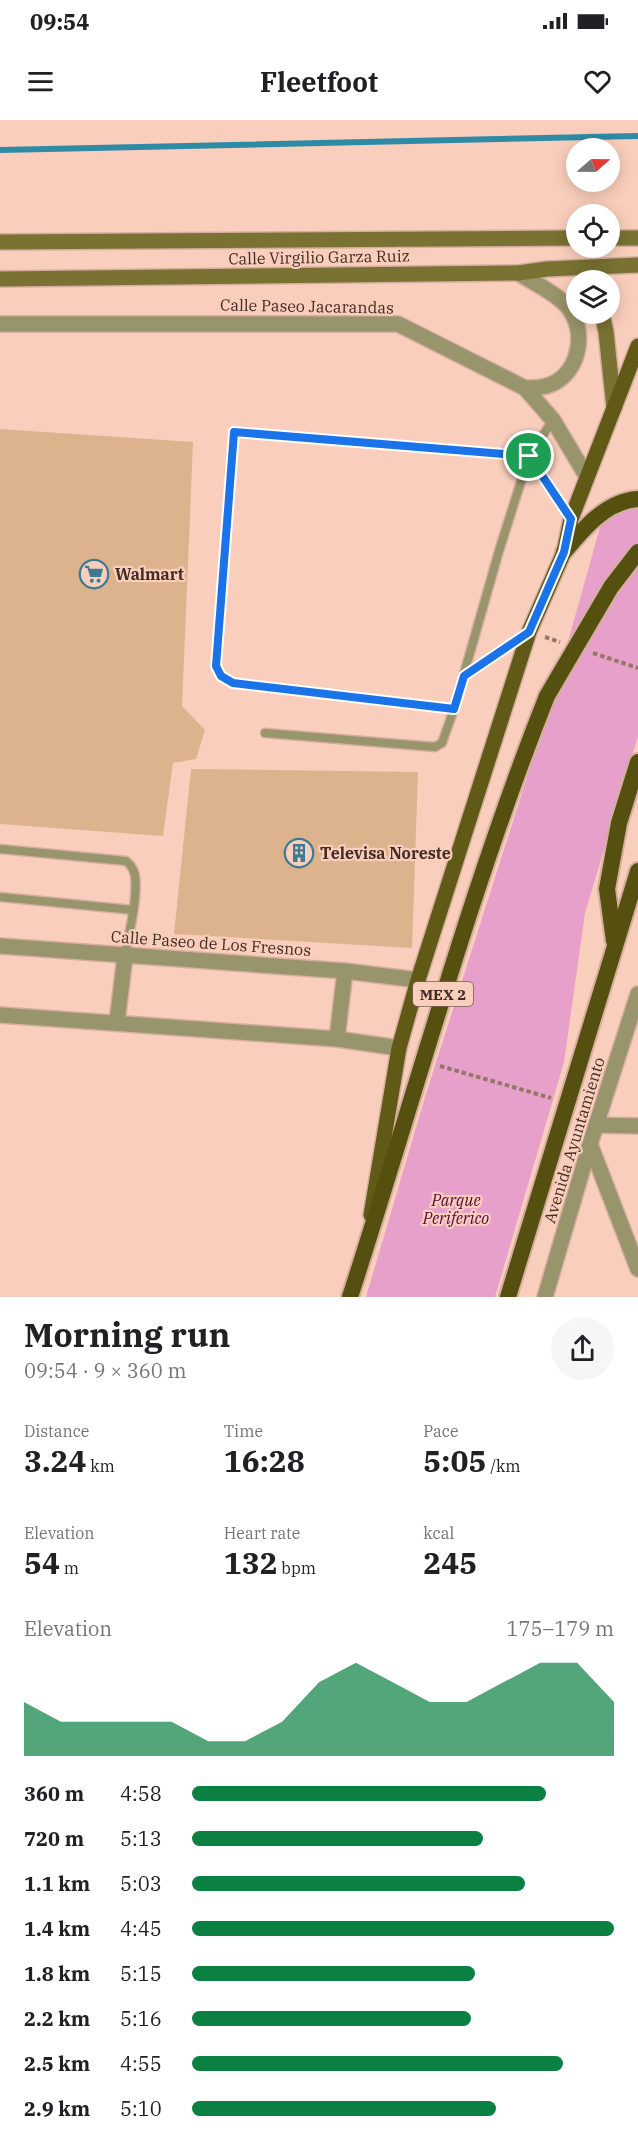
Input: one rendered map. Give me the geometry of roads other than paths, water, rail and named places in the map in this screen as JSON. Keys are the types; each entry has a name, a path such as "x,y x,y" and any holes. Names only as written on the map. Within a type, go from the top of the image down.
{"highway":[{"path":"564,552 586,525 601,514 617,503 638,498"},
{"name":"MEX 2","path":"350,1297 478,886 547,696 611,587 638,552"},
{"path":"615,948 607,889 620,823 638,762"},
{"path":"508,1297 638,871"}],"main road":[{"name":"Calle Virgilio Garza Ruiz","path":"0,242 566,238"},
{"path":"620,238 638,238"},
{"name":"Calle Virgilio Garza Ruiz","path":"0,279 518,273 547,269 638,265"},
{"path":"547,269 566,276"},
{"path":"604,324 614,408"},
{"path":"366,1247 399,1048 418,980 529,632 564,552 571,519 638,346"}],"street":[{"path":"518,273 568,307 576,322 579,340 576,357 568,372 554,383 541,388 525,388"},
{"name":"Calle Paseo Jacarandas","path":"0,324 398,324 525,388 553,420 587,477"},
{"name":"Calle Paseo de Los Fresnos","path":"0,946 345,971 418,980"},
{"path":"117,1023 125,956"},
{"path":"337,1039 345,971"},
{"name":"Avenida Ayuntamiento","path":"545,1297 590,1144 638,994"},
{"path":"0,1015 337,1039 399,1048"},
{"path":"597,1125 638,1126"},
{"path":"590,1144 638,1269"}],"lane":[{"path":"265,734 435,747 442,742 454,709 529,456 553,420"},
{"path":"454,709 233,683 221,676 216,666 234,432 529,456"},
{"path":"529,456 571,519"},
{"path":"464,676 529,632"},
{"path":"0,849 126,861 132,867 135,876 133,910 125,956"},
{"path":"0,897 133,910"}],"waterway":[{"path":"0,150 638,136"}],"place":[{"name":"Walmart","path":"94,574"},
{"name":"Televisa Noreste","path":"299,853"}],"park label":[{"name":"Parque Periferico","path":"456,1209"}]}
